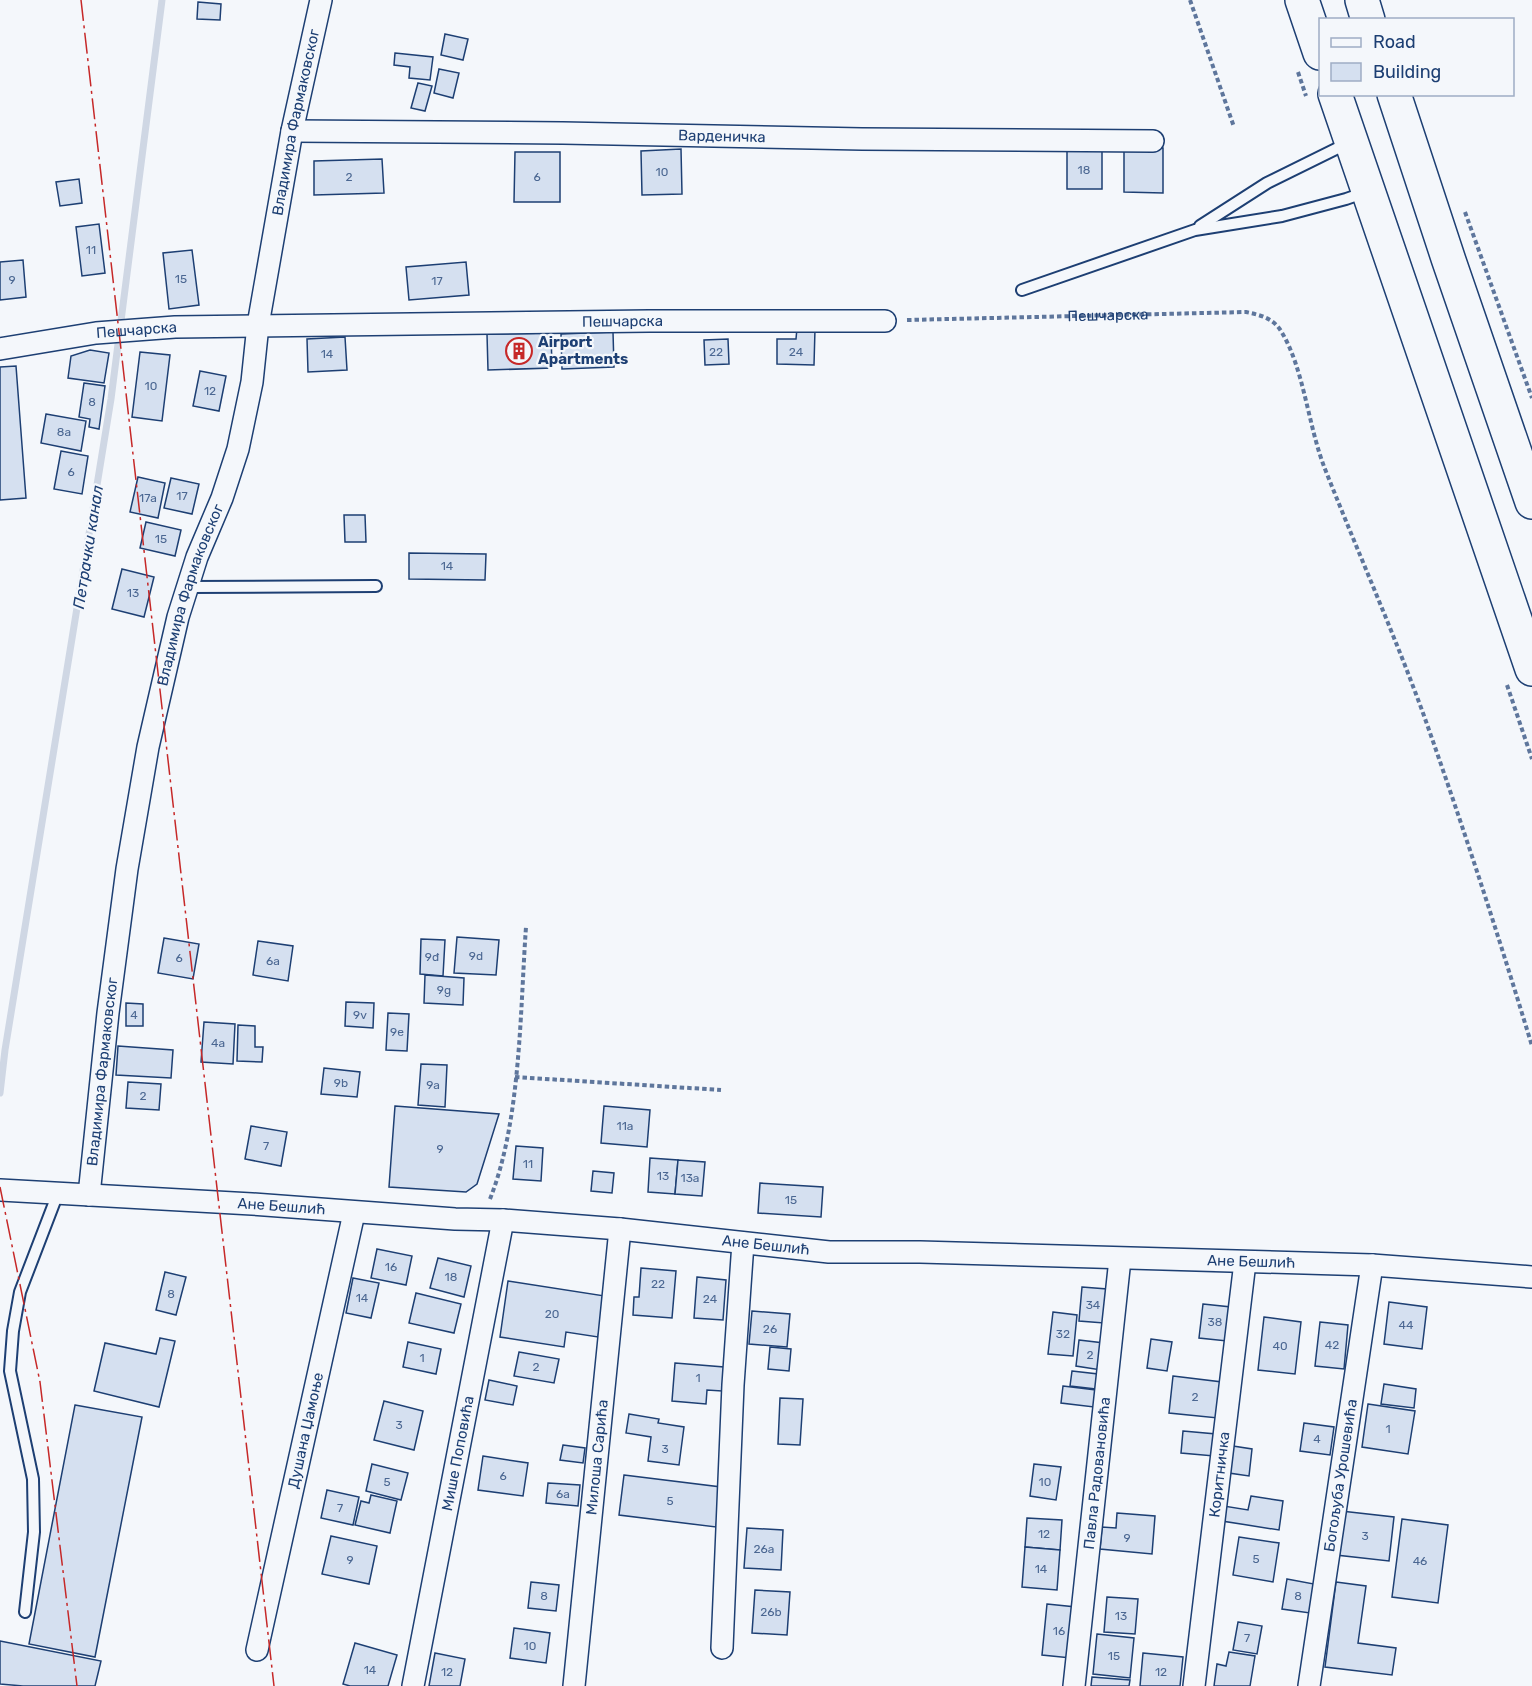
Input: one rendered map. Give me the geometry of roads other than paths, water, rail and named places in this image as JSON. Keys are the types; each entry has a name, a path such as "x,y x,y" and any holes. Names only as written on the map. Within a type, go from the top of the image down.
{"highway":[{"path":"1302,0 1319,50"},
{"path":"1362,0 1367,18"},
{"path":"1336,96 1532,669"},
{"path":"1395,96 1532,502"}],"street":[{"name":"Владимира Фармаковског","path":"89,1195 108,1013 129,858 158,699 170,643 197,557 222,498 238,449 252,382 258,325 292,131 321,0"},
{"name":"Варденичка","path":"292,131 1153,141"},
{"name":"Пешчарска","path":"0,349 96,333 258,325 885,321"},
{"name":"Ане Бешлић","path":"0,1190 252,1204 354,1213 503,1220 620,1229 829,1252 920,1252 1120,1260 1372,1265 1532,1277"},
{"name":"Душана Џамоње","path":"257,1650 354,1213"},
{"name":"Мише Поповића","path":"413,1686 503,1220"},
{"name":"Милоша Сарића","path":"574,1686 620,1229"},
{"path":"722,1648 733,1385 744,1243"},
{"name":"Павла Радовановића","path":"1074,1686 1120,1260"},
{"name":"Коритничка","path":"1194,1686 1245,1262"},
{"name":"Богољуба Урошевића","path":"1309,1686 1372,1265"}],"lane":[{"path":"1195,230 1267,183 1352,142"},
{"path":"1022,290 1195,230 1282,216 1347,199 1368,191"},
{"path":"188,587 376,586"},
{"path":"25,1612 34,1532 33,1479 10,1371 13,1331 20,1292 58,1193"}],"waterway":[{"name":"Петрачки канал","path":"0,1093 5,1050 111,399 162,0"}],"place":[{"name":"Airport Apartments","path":"519,351"}]}
